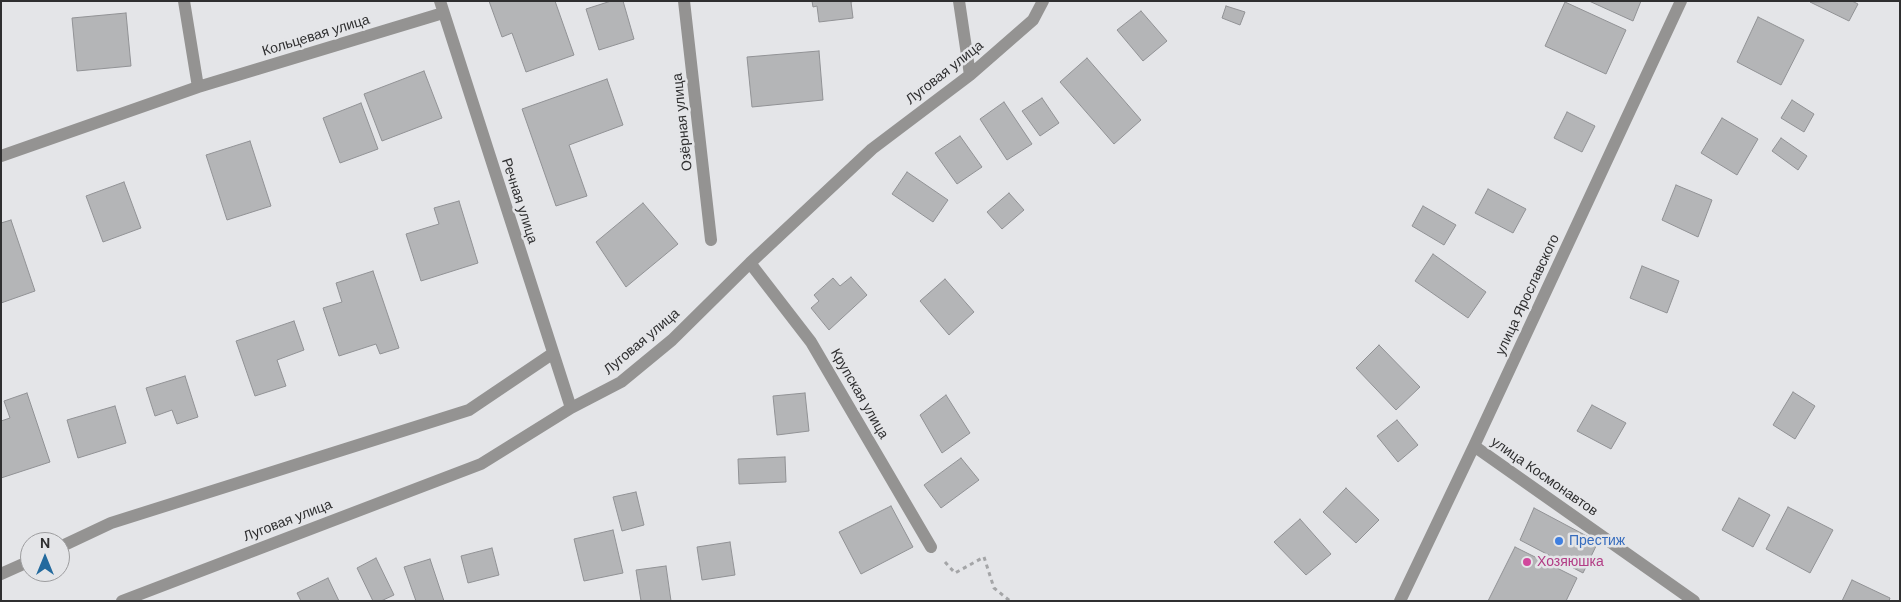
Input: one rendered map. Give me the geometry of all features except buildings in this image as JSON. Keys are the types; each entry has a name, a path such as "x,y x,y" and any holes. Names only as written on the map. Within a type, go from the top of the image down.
{"street":[{"path":"184,1 198,87"},
{"name":"Озёрная улица","path":"684,1 711,240"},
{"path":"959,1 970,75"},
{"name":"Луговая улица","path":"122,601 480,464 571,408 621,382 672,340 750,263 872,149 970,75 1032,20 1043,1"},
{"name":"улица Ярославского","path":"1400,601 1474,446 1680,1"},
{"name":"Кольцевая улица","path":"1,156 198,87 442,7"},
{"name":"Речная улица","path":"442,7 552,354 571,408"},
{"name":"Крупская улица","path":"750,263 811,342 930,547"},
{"path":"70,542 111,524 469,410 552,354"},
{"name":"улица Космонавтов","path":"1474,446 1694,601"},
{"path":"1,574 20,565"}],"path":[{"path":"930,547 955,573 984,557 994,588 1010,601"}],"place":[{"name":"Престиж","path":"1559,541"},
{"name":"Хозяюшка","path":"1527,562"}]}
